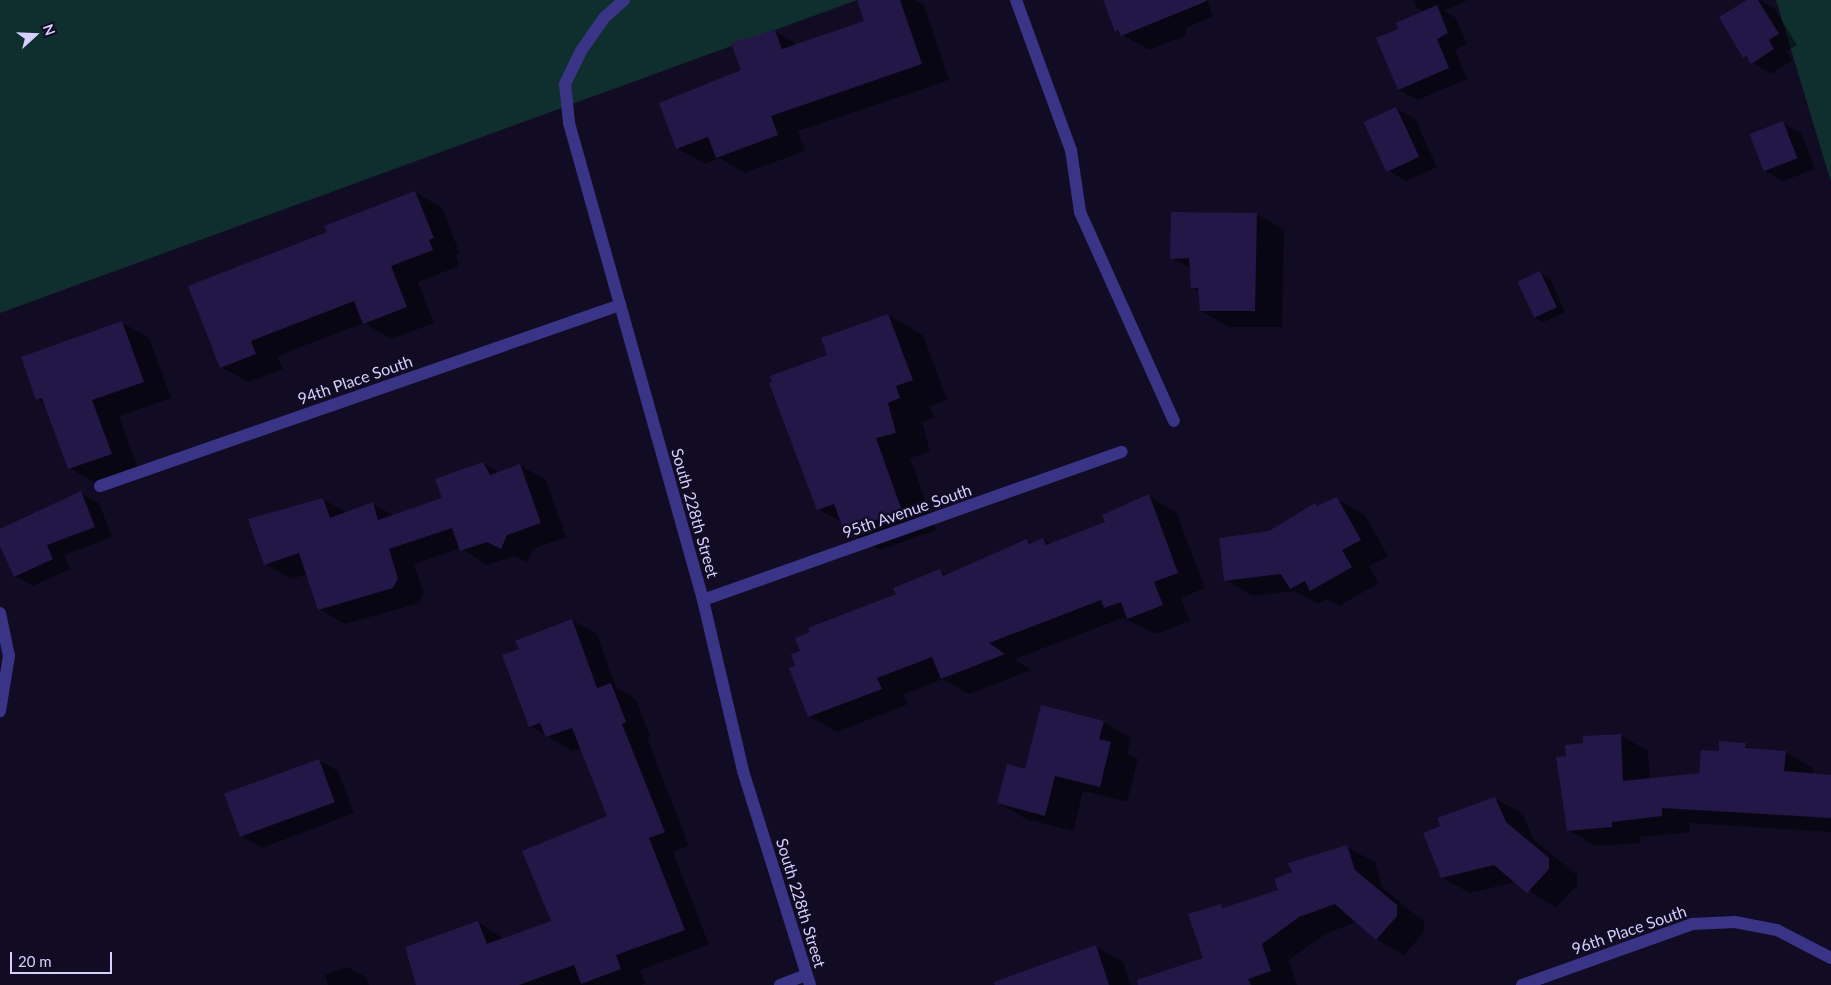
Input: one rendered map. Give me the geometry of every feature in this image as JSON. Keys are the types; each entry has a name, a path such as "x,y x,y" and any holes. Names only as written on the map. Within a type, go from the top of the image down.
{"street":[{"name":"South 228th Street","path":"624,0 604,18 581,51 565,84 569,123 703,600 743,771 808,980"},
{"path":"1016,0 1071,150 1080,212 1174,421"},
{"name":"94th Place South","path":"100,486 620,305"},
{"name":"95th Avenue South","path":"703,600 1122,452"},
{"path":"0,613 9,656 0,711"},
{"name":"96th Place South","path":"1522,985 1692,924 1735,922 1777,930 1831,958"},
{"path":"780,985 808,980"}],"green space":[{"path":"0,0 857,0 0,313"},
{"path":"1776,0 1831,0 1831,182"}],"building":[{"path":"857,0 900,0 922,64 771,116 778,135 716,158 708,137 676,149 659,103 741,70 731,43 775,30 782,49 864,21"},
{"path":"1103,0 1207,1 1121,36 1118,30 1115,32"},
{"path":"1747,0 1758,0 1779,34 1769,40 1774,49 1751,64 1746,56 1743,58 1719,17"},
{"path":"1437,5 1448,33 1437,39 1449,68 1398,90 1376,38 1398,29 1396,23"},
{"path":"1396,107 1419,157 1387,172 1363,122"},
{"path":"1783,121 1797,158 1764,171 1749,134"},
{"path":"415,191 434,238 429,240 433,250 391,266 407,307 363,324 354,301 251,341 256,354 220,368 188,286 327,232 324,226"},
{"path":"1171,212 1257,213 1255,311 1200,311 1198,288 1191,288 1189,258 1170,259"},
{"path":"1540,271 1557,307 1534,318 1517,282"},
{"path":"888,314 913,380 896,386 900,398 888,403 896,433 876,438 902,511 844,531 834,504 817,510 769,383 772,382 770,376 827,355 821,338"},
{"path":"122,321 144,382 92,400 112,454 68,469 42,398 36,400 21,357"},
{"path":"483,462 490,475 520,464 541,523 507,535 501,549 487,542 460,551 452,528 389,549 398,578 393,588 318,610 299,553 264,565 248,519 323,498 330,518 373,502 378,520 442,498 435,479"},
{"path":"81,491 95,527 47,545 53,559 14,577 0,546 0,529"},
{"path":"1149,494 1178,573 1154,582 1163,605 1127,619 1121,602 1104,608 1101,600 989,643 1005,654 941,679 932,657 877,678 882,689 808,717 789,668 795,666 791,654 800,651 795,638 810,632 808,628 896,594 893,588 940,569 943,576 1027,539 1029,544 1043,538 1046,545 1105,522 1102,515"},
{"path":"1337,497 1361,540 1342,550 1352,567 1310,591 1305,581 1290,589 1281,574 1224,581 1219,538 1269,531 1315,503 1317,506"},
{"path":"572,619 597,688 611,683 626,722 622,724 665,832 649,838 685,930 616,955 621,969 581,984 574,965 519,985 416,985 405,947 478,921 487,944 551,921 522,851 607,816 572,728 546,737 540,723 529,727 502,655 519,649 515,641"},
{"path":"1041,705 1104,721 1099,739 1111,742 1100,787 1055,776 1045,816 997,803 1007,764 1025,769"},
{"path":"1621,734 1623,781 1699,773 1701,750 1719,751 1719,741 1746,743 1745,748 1786,751 1784,771 1831,775 1831,818 1662,808 1662,816 1612,822 1612,827 1567,831 1556,757 1566,756 1565,745 1583,743 1583,736"},
{"path":"319,759 335,802 240,837 224,794"},
{"path":"1495,797 1506,822 1549,858 1549,869 1527,893 1494,865 1441,878 1423,833 1440,826 1437,818"},
{"path":"1347,845 1355,870 1397,905 1397,916 1376,940 1335,904 1299,917 1262,944 1271,971 1248,979 1251,985 1138,985 1137,980 1203,958 1188,914 1221,904 1223,908 1278,890 1274,879 1292,872 1288,863"},
{"path":"1096,945 1109,985 995,985 994,982"}]}
